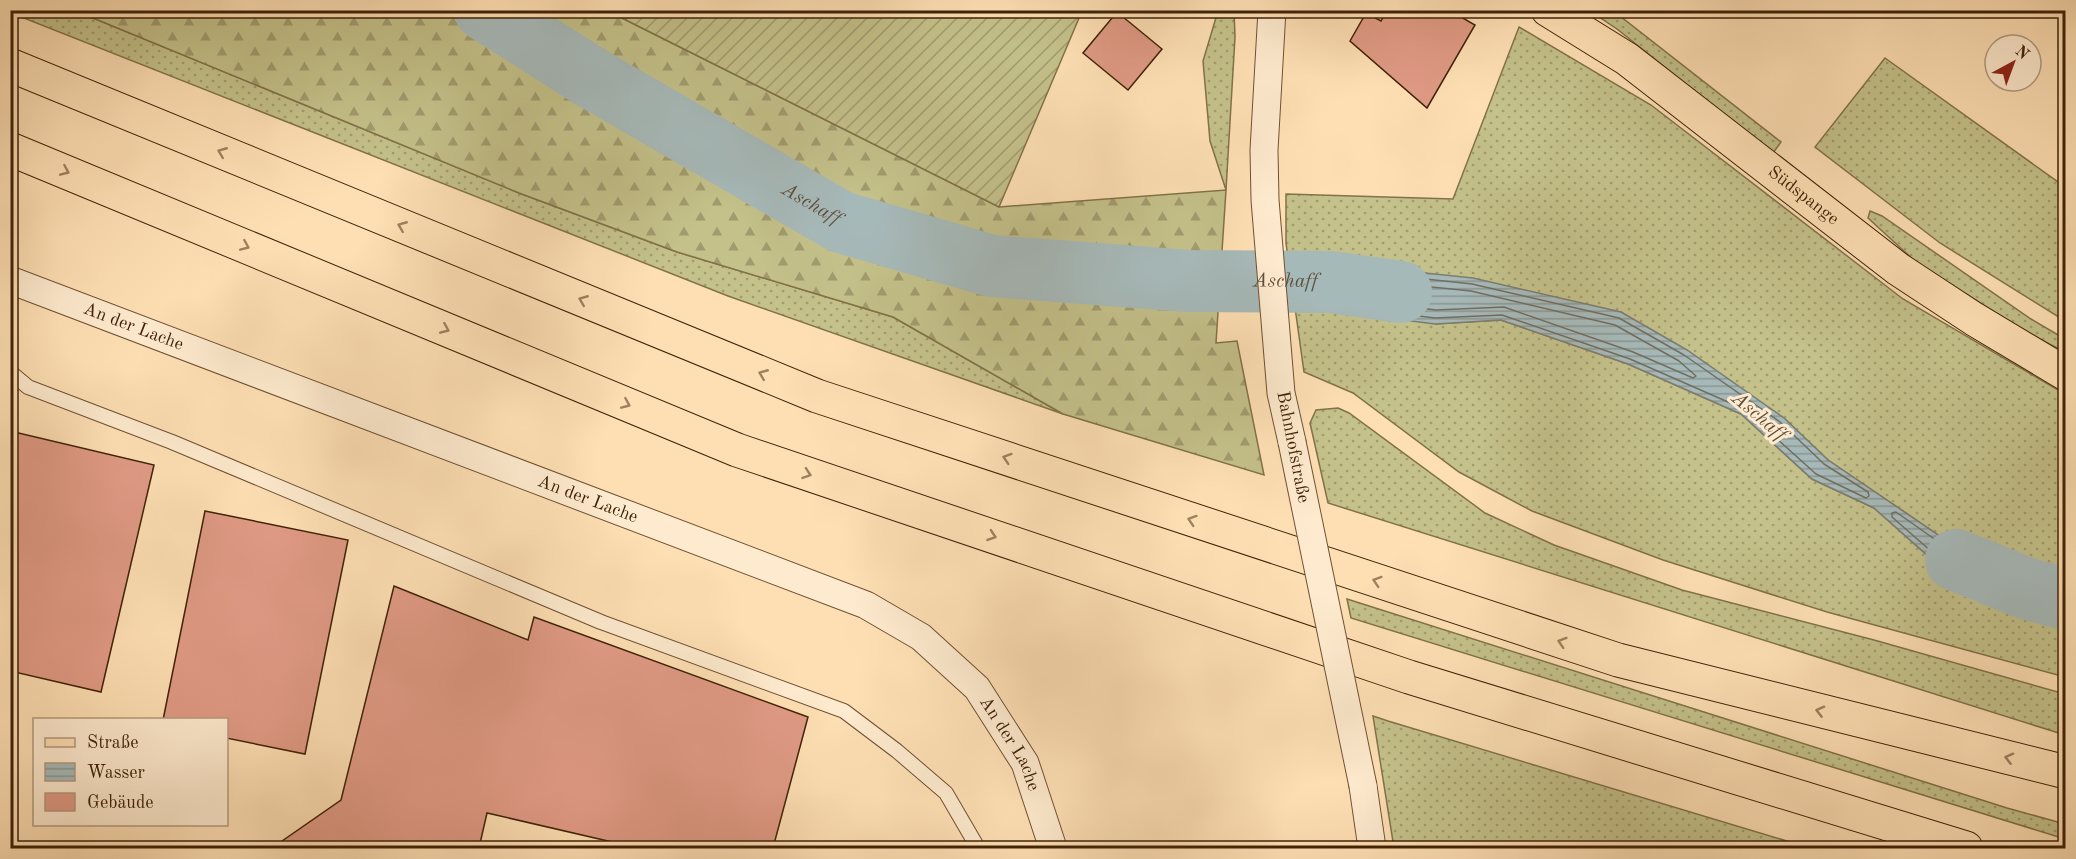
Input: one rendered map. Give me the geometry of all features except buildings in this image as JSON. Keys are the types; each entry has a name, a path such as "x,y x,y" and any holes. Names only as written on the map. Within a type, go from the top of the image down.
{"main road":[{"name":"Südspange","path":"1548,10 1627,59 1898,269 1983,325 2066,374"},
{"path":"10,65 817,396 1618,660 2066,772"},
{"path":"10,148 737,450 1409,677 1966,849"}],"street":[{"name":"Bahnhofstraße","path":"1272,10 1264,150 1264,200 1281,393 1363,786 1372,849"},
{"name":"Bahnhofstraße","path":"1272,39 1282,10"},
{"name":"An der Lache","path":"10,280 866,605 921,637 977,688 1025,763 1053,849"}],"lane":[{"path":"10,372 28,387 172,442 601,622 844,711 897,751 946,793 978,849"}],"green space":[{"path":"10,11 76,11 519,193 677,252 893,317 1063,414 728,296"},
{"path":"76,11 608,11 999,207 1226,190 1216,343 1237,341 1264,475 1063,414 893,317 677,252 519,193"},
{"path":"608,11 1082,11 999,207"},
{"path":"1218,11 1234,11 1235,37 1226,190 1210,141 1203,61"},
{"path":"1590,11 1616,13 1781,142 1773,153 1617,29"},
{"path":"1519,27 1651,105 1903,299 2065,394 2065,677 1827,612 1663,560 1532,511 1459,472 1353,393 1304,372 1286,243 1286,194 1453,199","holes":["1621,312 1784,418 1828,460 1953,545 2014,572 2056,613 1945,571 1874,508 1812,479 1741,414 1628,364 1501,320 1435,324"]},
{"path":"1885,58 2065,187 2065,321 1940,243 1815,147"},
{"path":"1870,211 1882,216 2031,319 2065,339 2065,352 2028,333 1917,263 1868,218"},
{"path":"1338,408 1349,413 1485,513 1554,545 1682,590 1874,640 2065,694 2065,735 1328,503 1310,423 1316,410"},
{"path":"1347,599 2007,808 2065,824 2065,839 1351,618"},
{"path":"1373,716 1388,721 1810,848 1394,848"}],"water":[{"path":"1310,261 1473,278 1621,312 1687,350 1784,418 1828,460 1953,545 2014,572 2058,614 1945,571 1874,508 1812,479 1741,414 1628,364 1501,320 1435,324 1325,310"}],"waterway":[{"name":"Aschaff","path":"485,10 592,78 841,222 992,266 1188,281 1330,282 1401,292"},
{"name":"Aschaff","path":"1956,560 2028,589 2066,599"}]}
